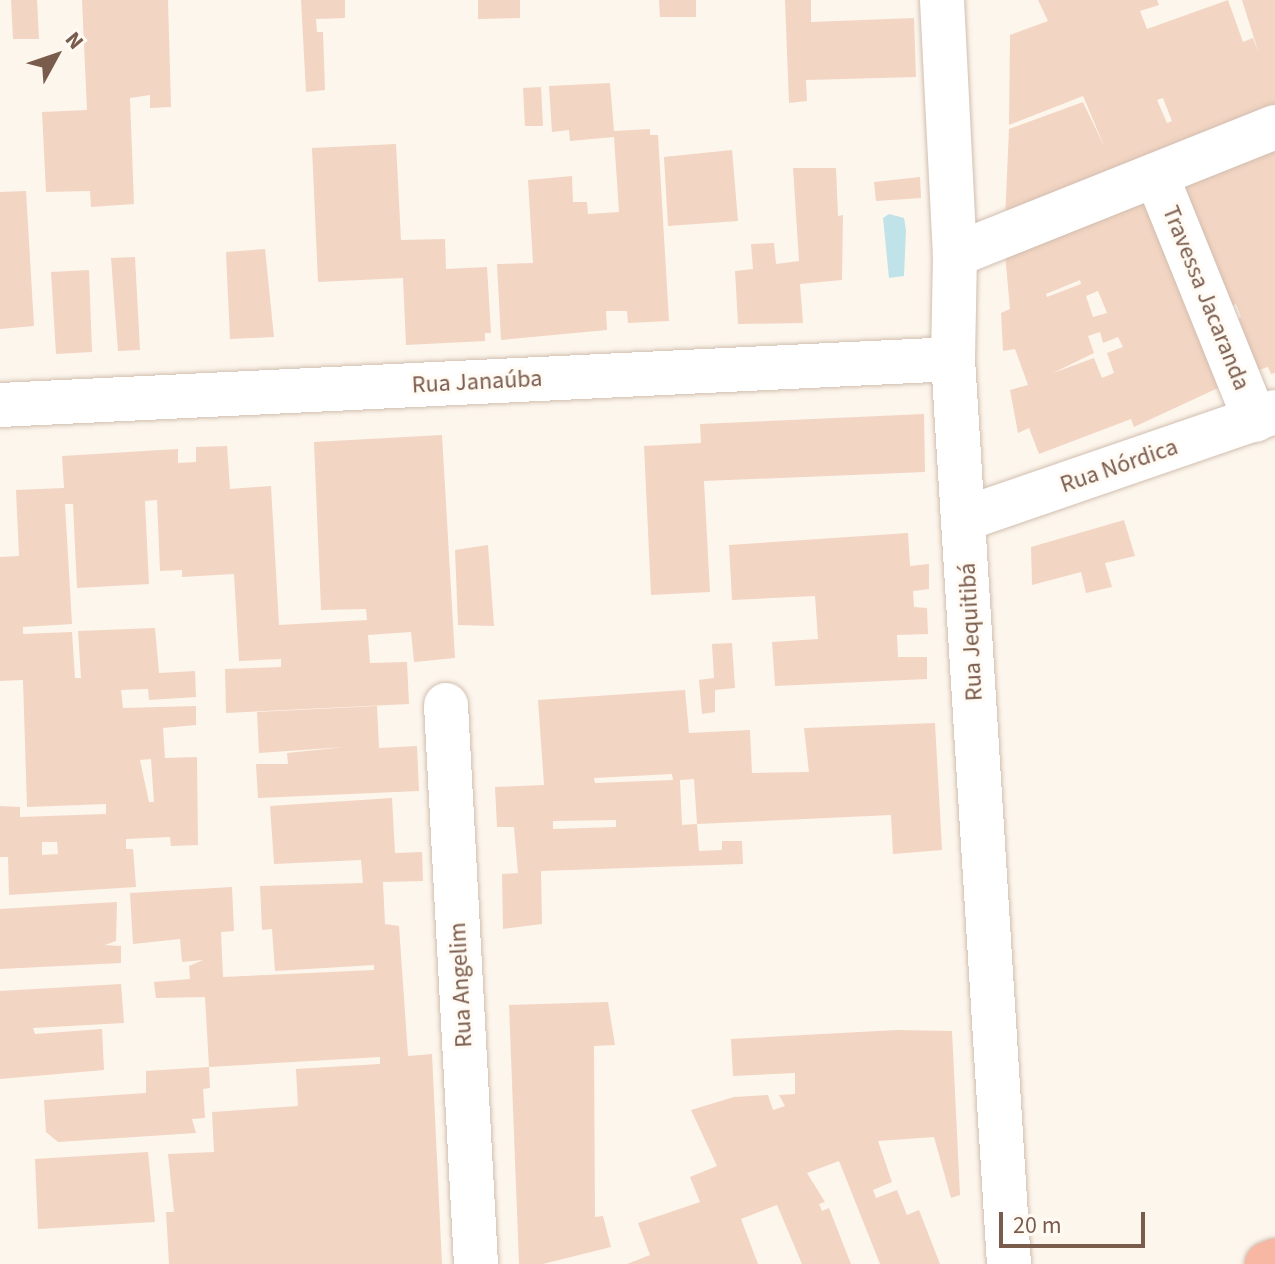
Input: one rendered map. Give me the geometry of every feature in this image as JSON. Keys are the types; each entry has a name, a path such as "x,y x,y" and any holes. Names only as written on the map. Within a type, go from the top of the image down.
{"highway":[{"path":"1267,1264 1275,1261"}],"street":[{"name":"Rua Jequitibá","path":"942,0 955,255 953,359 1009,1264"},
{"name":"Travessa Jacaranda","path":"955,255 1157,177 1275,127"},
{"name":"Travessa Jacaranda","path":"1157,177 1265,416"},
{"name":"Rua Janaúba","path":"0,405 953,359"},
{"name":"Rua Nórdica","path":"964,519 1265,416"},
{"name":"Rua Angelim","path":"446,705 476,1264"}],"water":[{"path":"889,214 904,218 906,230 904,276 889,278 883,218"}],"building":[{"path":"11,0 37,0 39,39 13,39"},
{"path":"82,0 168,0 171,107 150,108 150,95 130,98 134,204 91,207 90,191 46,192 42,112 87,110"},
{"path":"301,0 345,0 345,18 316,19 317,32 323,32 325,90 306,92"},
{"path":"478,0 520,0 520,18 478,19"},
{"path":"659,0 696,0 696,17 660,17"},
{"path":"785,0 811,0 811,22 914,18 916,77 806,80 807,101 789,103"},
{"path":"1038,0 1157,0 1159,5 1140,11 1147,29 1228,0 1243,42 1253,38 1259,54 1242,0 1275,0 1275,116 1005,220 1009,129 1083,102 1105,148 1083,96 1009,125 1010,35 1048,21","holes":["1163,98 1172,121 1167,123 1157,100"]},
{"path":"610,83 614,131 650,129 650,135 658,135 669,321 628,323 627,311 606,311 607,330 501,340 497,264 533,263 528,180 572,176 573,202 587,202 588,214 619,212 614,137 570,141 569,130 552,132 549,86"},
{"path":"541,87 543,126 525,126 523,88"},
{"path":"1275,143 1275,373 1271,374 1268,367 1246,374 1226,324 1241,317 1236,304 1221,311 1171,190"},
{"path":"396,144 401,240 445,239 446,269 487,267 491,333 485,333 485,341 406,345 403,278 318,282 312,148"},
{"path":"732,150 738,221 668,226 664,157"},
{"path":"793,168 836,168 838,216 843,215 842,280 800,284 803,323 738,324 735,271 753,269 751,244 774,243 776,264 799,261"},
{"path":"920,177 921,198 876,201 874,182"},
{"path":"1143,187 1218,388 1134,427 1131,419 1039,454 1029,428 1018,433 1010,390 1028,385 1015,349 1003,351 1001,313 1010,309 1005,254","holes":["1080,280 1081,284 1047,297 1046,294","1098,291 1107,313 1093,317 1086,296","1100,332 1103,343 1118,337 1123,347 1107,353 1114,373 1102,378 1094,358 1053,373 1094,353 1088,336"]},
{"path":"26,191 34,326 0,329 0,192"},
{"path":"265,249 274,337 230,339 226,252"},
{"path":"135,257 140,350 118,351 111,258"},
{"path":"89,270 92,352 56,354 51,272"},
{"path":"924,414 925,472 704,481 710,592 651,595 644,446 701,443 700,424"},
{"path":"442,435 455,658 414,662 411,632 368,635 370,663 407,662 409,704 226,713 225,669 281,667 281,659 239,661 234,574 182,577 182,570 160,571 157,500 145,501 149,584 77,588 73,504 65,504 72,624 23,627 23,634 72,632 75,678 81,678 78,631 155,628 159,673 195,671 196,697 149,700 148,689 121,690 123,708 196,706 196,725 163,728 165,758 197,757 198,845 171,846 170,837 126,839 126,849 133,849 136,887 9,895 8,857 0,857 0,806 20,807 20,817 106,814 106,804 27,807 23,680 0,681 0,557 19,556 16,490 64,488 62,456 178,449 178,463 196,462 196,447 227,446 230,489 271,486 279,625 367,620 366,609 321,610 314,442","holes":["151,759 154,802 149,802 140,760","42,842 57,842 58,854 42,855"]},
{"path":"1124,520 1135,556 1105,563 1112,587 1086,593 1081,572 1032,585 1031,547"},
{"path":"908,533 910,566 929,564 929,589 913,591 914,607 927,608 928,634 897,635 898,657 927,657 927,679 775,686 772,642 818,639 815,596 732,600 729,545"},
{"path":"488,545 494,626 458,625 455,550"},
{"path":"732,643 735,688 715,690 715,712 702,714 699,680 714,678 712,644"},
{"path":"685,690 689,733 750,730 752,773 809,772 804,728 935,723 942,850 893,854 891,815 697,824 699,851 722,850 722,841 742,841 743,864 541,871 542,924 503,929 502,874 518,873 514,827 497,827 495,787 544,785 538,700","holes":["672,774 673,780 595,783 594,778","694,779 697,824 682,825 680,780","616,820 616,827 553,829 553,821"]},
{"path":"377,706 379,748 417,746 419,791 258,798 256,764 288,764 287,753 345,747 259,753 257,712"},
{"path":"392,798 395,853 422,852 423,881 383,882 385,924 399,926 408,1056 432,1054 442,1264 169,1264 166,1212 174,1212 168,1154 214,1152 212,1112 298,1106 296,1069 380,1064 380,1057 209,1067 205,997 156,998 154,982 190,979 189,966 203,960 182,962 180,939 133,944 130,893 232,887 234,931 221,932 223,977 374,970 374,965 275,971 272,929 262,930 260,886 363,883 361,860 274,864 270,806"},
{"path":"117,902 116,941 105,945 121,946 121,963 0,969 0,909"},
{"path":"121,984 124,1023 33,1028 35,1034 102,1029 104,1070 0,1079 0,991"},
{"path":"608,1002 615,1045 594,1046 595,1217 603,1216 611,1247 543,1264 519,1264 509,1005"},
{"path":"897,1030 952,1031 960,1195 951,1198 934,1137 878,1141 892,1182 873,1190 876,1198 897,1190 907,1215 919,1210 940,1264 880,1264 839,1161 807,1173 825,1202 819,1204 822,1211 829,1208 851,1264 802,1264 777,1205 741,1219 758,1264 627,1264 650,1255 638,1223 700,1202 690,1177 717,1166 691,1110 734,1097 768,1095 773,1110 785,1106 779,1095 795,1094 795,1073 733,1076 731,1039"},
{"path":"209,1067 210,1088 203,1089 205,1118 192,1119 196,1133 58,1142 46,1132 44,1100 146,1093 146,1071"},
{"path":"148,1152 155,1222 38,1229 35,1159"}]}
